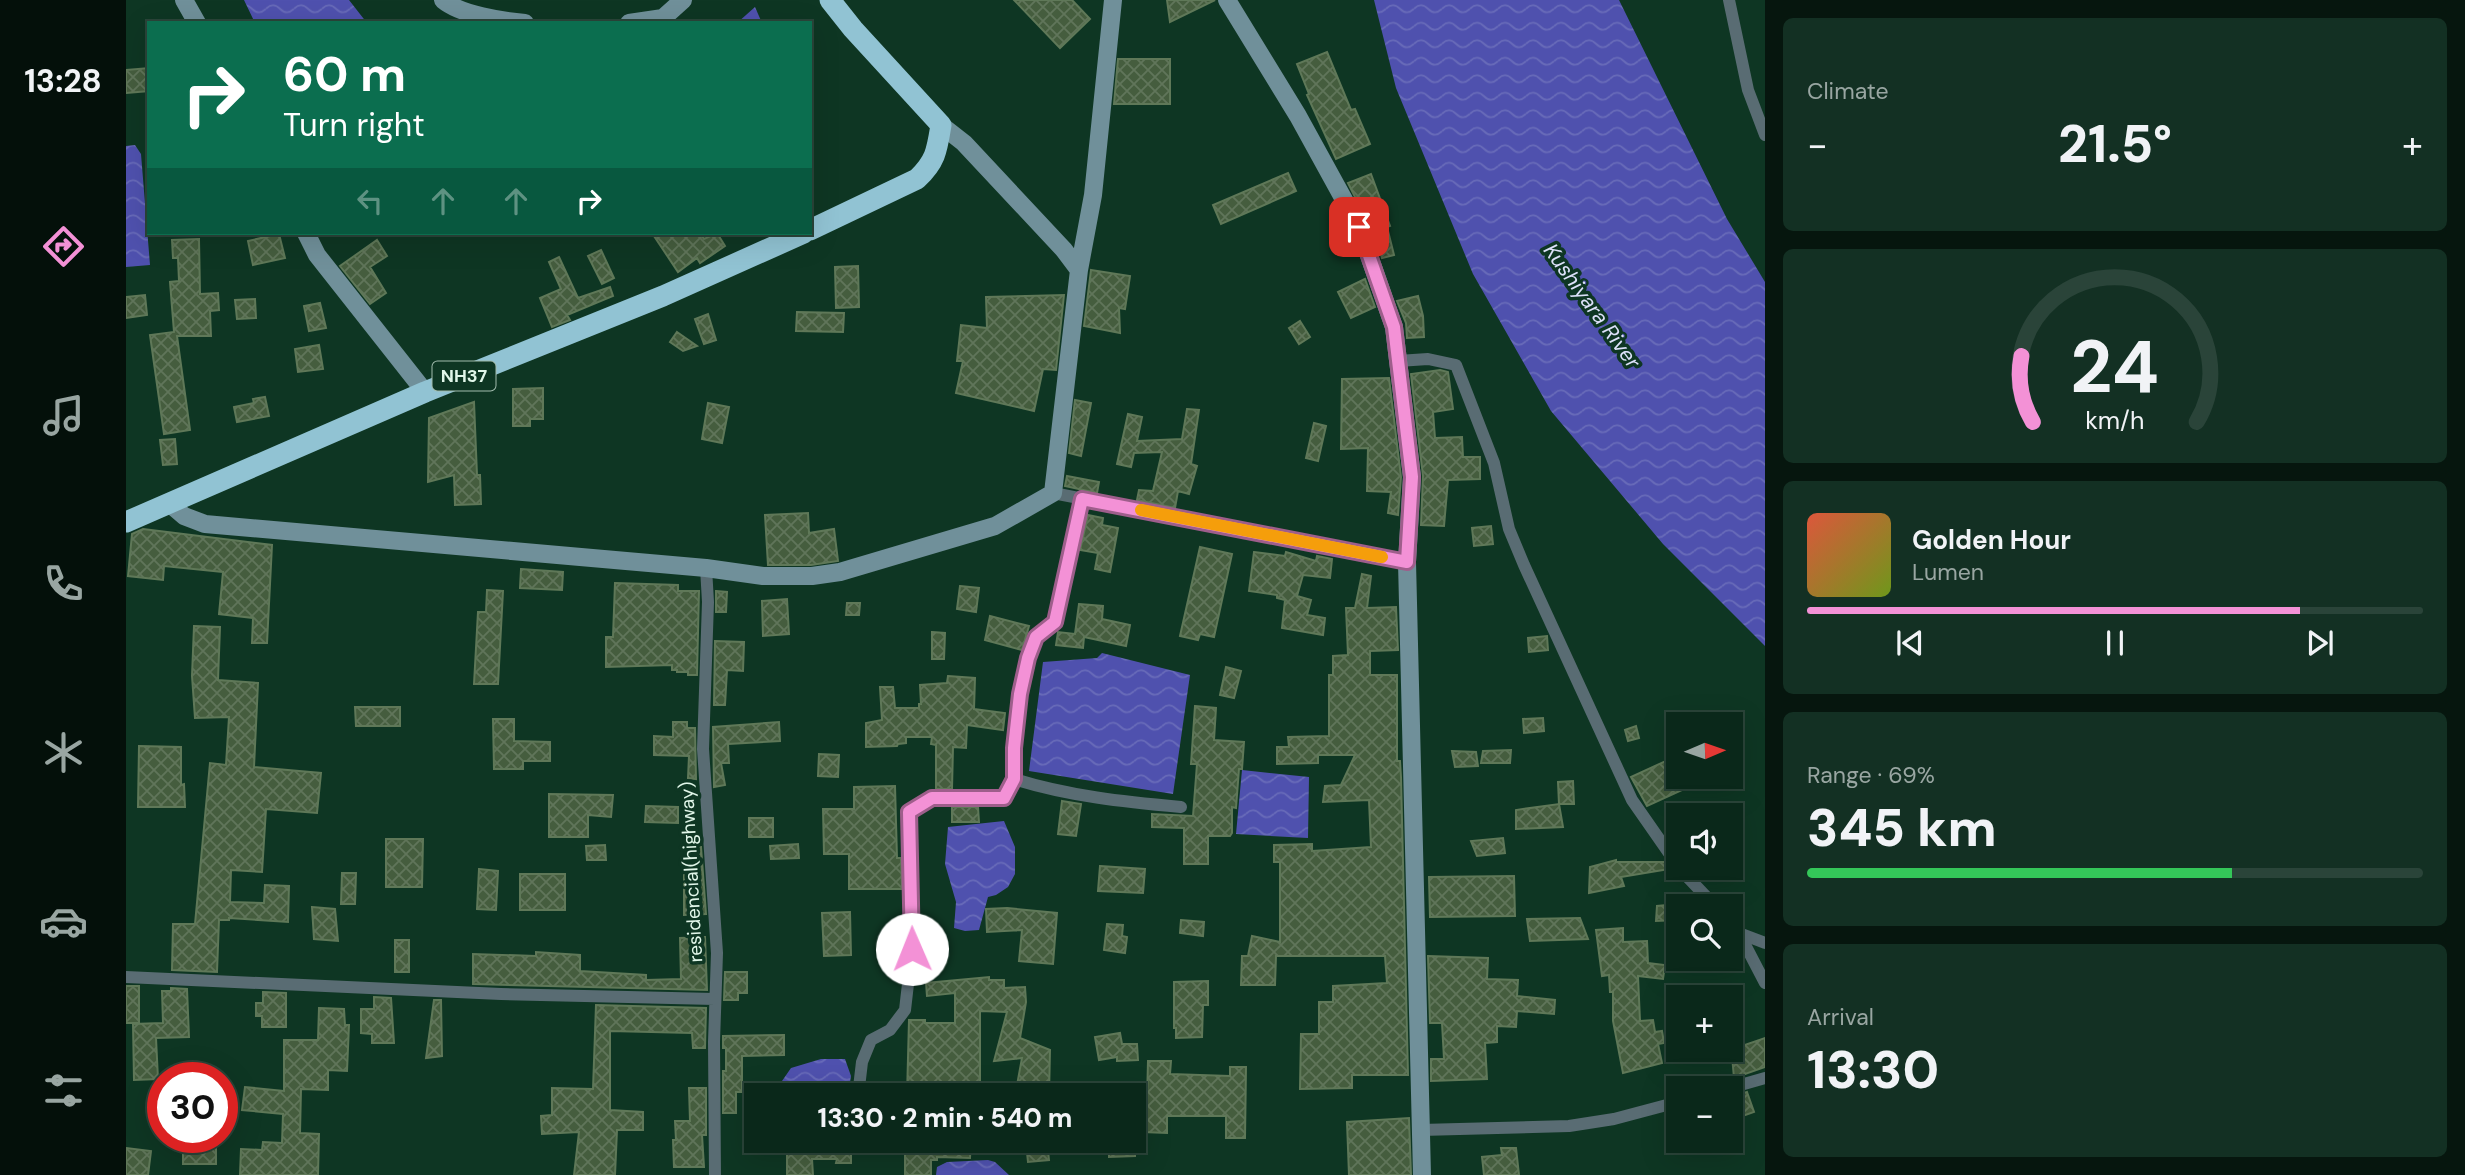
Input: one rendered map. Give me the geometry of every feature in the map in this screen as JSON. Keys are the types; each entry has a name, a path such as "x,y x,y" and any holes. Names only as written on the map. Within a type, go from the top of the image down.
{"highway":[{"path":"812,229 917,179 936,157 941,125 852,29 830,0"},
{"name":"NH37","path":"126,522 425,392 663,296 800,235"}],"street":[{"path":"184,0 196,21"},
{"path":"443,0 452,7 506,21"},
{"path":"642,21 663,18 684,0"},
{"path":"1052,493 1079,270 1093,195 1113,0"},
{"path":"1227,0 1298,116 1359,227 1394,327 1412,477 1407,562 1422,1175"},
{"path":"1729,0 1748,90 1765,135"},
{"path":"941,125 964,142 1064,250 1079,270"},
{"path":"307,235 317,255 425,392"},
{"path":"1398,361 1428,359 1456,365 1494,463 1509,529 1524,565 1632,800 1666,848"},
{"path":"170,504 184,516 205,524 706,568 763,576 812,576 840,572 995,526 1052,493 1407,562"},
{"path":"860,1083 862,1062 871,1040 890,1030 905,1010 912,949 909,812 932,798 1004,798 1014,779 1014,748 1025,670 1036,637 1055,622 1082,499"},
{"name":"residencial(highway)","path":"706,568 709,602 703,749 717,953 715,1175"},
{"path":"1014,779 1047,790 1131,803 1181,807"},
{"path":"1691,880 1704,894"},
{"path":"1743,932 1765,943"},
{"path":"1743,943 1765,983"},
{"path":"126,976 487,993 715,999"},
{"path":"1743,1084 1765,1078"},
{"path":"1421,1130 1569,1126 1614,1119 1666,1105"}],"water":[{"path":"244,0 349,0 365,21 254,21"},
{"name":"Kushiyara River","path":"1374,0 1619,0 1727,219 1765,282 1765,646 1663,544 1551,411 1473,274 1396,88"},
{"path":"755,7 761,21 739,21"},
{"path":"135,145 141,154 150,265 126,267 126,146"},
{"path":"1102,653 1190,675 1173,794 1029,771 1043,662 1097,658"},
{"path":"1242,770 1309,777 1308,838 1236,834"},
{"path":"1004,821 1015,847 1015,874 1008,887 988,897 979,930 965,931 954,928 956,902 945,864 948,827"},
{"path":"821,1059 845,1059 851,1076 850,1083 782,1083 791,1068"},
{"path":"947,1162 995,1162 1009,1175 936,1175 937,1167"}],"building":[{"path":"1014,0 1072,0 1090,19 1060,48"},
{"path":"1167,0 1215,0 1170,22"},
{"path":"1327,52 1351,110 1355,109 1370,144 1336,159 1307,95 1309,94 1297,64"},
{"path":"1118,59 1170,59 1170,104 1114,104"},
{"path":"147,68 147,91 126,93 126,70"},
{"path":"1288,173 1296,191 1221,224 1213,205"},
{"path":"1371,174 1390,226 1387,227 1394,255 1382,258 1375,232 1373,233 1348,183"},
{"path":"279,235 285,258 253,265 248,241"},
{"path":"653,235 701,235 704,239 718,235 725,246 700,263 697,258 678,272"},
{"path":"199,239 200,294 218,293 219,310 210,311 211,336 177,336 190,430 164,434 150,335 174,332 170,282 179,281 178,258 173,258 172,240"},
{"path":"377,240 387,256 370,267 386,293 370,304 340,266"},
{"path":"601,250 614,278 602,284 588,256"},
{"path":"559,257 578,298 610,287 613,296 567,315 570,320 552,327 540,298 561,289 549,262"},
{"path":"858,266 859,307 836,308 835,267"},
{"path":"1091,270 1130,276 1125,309 1119,308 1120,333 1084,326"},
{"path":"1365,279 1375,307 1351,318 1338,292"},
{"path":"145,295 147,315 126,318 126,297"},
{"path":"1064,295 1056,370 1043,369 1034,411 956,393 963,361 957,361 961,325 987,328 986,297"},
{"path":"1418,296 1424,337 1407,338 1406,323 1397,301"},
{"path":"255,299 256,318 237,319 235,300"},
{"path":"320,303 326,328 309,331 304,306"},
{"path":"797,312 844,313 843,332 796,331"},
{"path":"708,314 716,340 704,344 695,319"},
{"path":"1300,321 1310,337 1299,344 1289,328"},
{"path":"677,332 697,346 683,351 670,342"},
{"path":"319,345 323,369 298,372 295,349"},
{"path":"1440,370 1448,372 1453,409 1433,412 1435,438 1462,437 1463,457 1480,457 1480,479 1448,480 1444,526 1421,525 1423,476 1411,374"},
{"path":"1389,378 1401,477 1398,515 1388,513 1391,492 1367,491 1368,448 1341,449 1342,379"},
{"path":"543,388 543,419 530,419 530,426 513,426 513,389"},
{"path":"265,397 269,416 237,422 234,407 254,403 253,399"},
{"path":"1075,400 1091,403 1081,456 1069,453"},
{"path":"474,402 481,504 455,505 454,475 428,482 429,418"},
{"path":"708,403 729,407 722,443 702,439"},
{"path":"1187,409 1199,410 1191,464 1197,466 1189,494 1178,491 1175,508 1137,500 1139,490 1153,491 1162,452 1134,453 1131,467 1117,464 1128,414 1142,417 1137,441 1182,439"},
{"path":"1314,423 1326,426 1318,461 1306,458"},
{"path":"175,439 177,464 163,465 160,440"},
{"path":"1067,476 1099,482 1097,493 1065,486"},
{"path":"808,513 809,533 834,529 838,561 811,565 768,565 765,515"},
{"path":"1088,515 1103,518 1102,525 1118,528 1110,572 1095,569 1098,553 1080,550"},
{"path":"1491,526 1493,544 1474,546 1472,528"},
{"path":"143,529 272,545 267,643 252,643 253,618 219,614 223,572 164,566 163,580 128,576 132,534"},
{"path":"1200,547 1232,554 1214,637 1200,634 1198,640 1180,636"},
{"path":"1254,552 1285,556 1286,552 1316,561 1317,556 1332,559 1330,578 1303,575 1297,596 1311,600 1307,615 1325,618 1323,635 1282,628 1285,600 1277,598 1277,595 1249,591"},
{"path":"521,569 563,572 562,590 520,588"},
{"path":"1362,574 1371,576 1367,608 1396,607 1398,650 1370,651 1370,675 1397,675 1397,761 1400,761 1401,777 1408,1075 1352,1075 1352,1088 1300,1089 1301,1034 1319,1034 1319,1002 1333,1002 1333,986 1387,983 1385,956 1276,956 1275,985 1241,985 1242,956 1248,956 1252,936 1280,942 1280,862 1274,862 1274,845 1312,844 1312,851 1371,847 1369,800 1323,802 1325,786 1341,785 1355,755 1318,755 1318,763 1277,764 1277,747 1289,747 1288,737 1329,736 1329,675 1333,675 1333,656 1348,655 1346,608 1355,608"},
{"path":"615,583 678,585 678,591 699,591 697,675 672,670 672,665 606,667 606,637 613,637"},
{"path":"960,586 979,588 976,612 957,609"},
{"path":"487,590 503,591 498,684 474,684 478,612 486,612"},
{"path":"716,591 727,592 726,612 716,612"},
{"path":"787,599 789,634 763,636 762,601"},
{"path":"847,603 860,603 859,615 846,615"},
{"path":"1079,604 1103,606 1102,619 1130,625 1126,646 1084,637 1083,648 1056,645 1058,632 1075,634"},
{"path":"990,616 1029,626 1022,650 985,640"},
{"path":"194,626 220,627 218,680 258,683 254,767 321,773 317,813 266,809 262,872 231,870 230,902 264,903 265,885 289,886 288,922 229,918 219,920 217,972 172,970 173,924 195,924 210,763 226,765 229,717 195,718 192,676"},
{"path":"932,632 945,633 944,659 932,659"},
{"path":"1547,636 1548,650 1529,652 1528,638"},
{"path":"715,641 744,642 743,671 727,670 725,705 714,705"},
{"path":"1226,667 1241,671 1234,698 1220,695"},
{"path":"948,676 975,678 974,709 1005,713 1003,730 967,725 966,748 953,747 952,789 936,789 936,745 931,744 932,737 906,737 906,743 897,746 866,747 866,723 882,720 880,687 893,687 895,708 919,708 920,685 947,683"},
{"path":"1195,706 1216,708 1214,740 1244,742 1236,808 1232,807 1232,833 1230,836 1208,836 1208,864 1184,864 1184,828 1152,827 1152,814 1193,816 1197,764 1191,764"},
{"path":"355,707 400,707 400,726 356,726"},
{"path":"1543,718 1544,731 1524,733 1523,719"},
{"path":"493,719 514,719 514,741 550,742 550,761 523,761 523,769 494,769"},
{"path":"673,722 687,722 687,728 695,728 696,779 688,778 689,756 654,755 654,736 673,737"},
{"path":"779,722 780,741 728,744 729,763 721,763 725,785 714,787 713,727"},
{"path":"1636,726 1639,738 1628,741 1625,730"},
{"path":"139,746 181,747 181,785 184,784 185,807 138,807"},
{"path":"1511,750 1510,763 1481,763 1483,751"},
{"path":"1452,751 1476,752 1478,766 1455,767"},
{"path":"819,754 839,755 838,777 818,776"},
{"path":"1666,761 1666,789 1682,790 1647,806 1631,777"},
{"path":"1573,781 1574,804 1559,804 1558,782"},
{"path":"895,786 897,858 901,858 902,889 849,889 849,854 824,854 823,809 854,809 854,787"},
{"path":"549,794 613,795 611,817 588,815 588,837 549,837"},
{"path":"1062,801 1081,804 1076,836 1058,834"},
{"path":"1559,804 1563,827 1516,829 1516,810"},
{"path":"646,806 678,807 678,823 645,822"},
{"path":"952,807 978,807 979,822 952,822"},
{"path":"749,818 773,818 773,837 749,837"},
{"path":"1503,838 1505,853 1477,856 1471,841"},
{"path":"386,839 423,839 422,887 386,887"},
{"path":"798,844 799,858 771,859 770,846"},
{"path":"605,845 606,860 587,860 586,846"},
{"path":"694,847 701,847 706,914 684,915 684,865 694,865"},
{"path":"1616,860 1664,862 1666,870 1621,877 1624,886 1589,893 1590,867"},
{"path":"1100,866 1145,869 1143,893 1098,891"},
{"path":"479,869 498,871 496,910 477,909"},
{"path":"342,873 356,873 355,904 341,904"},
{"path":"520,874 565,874 565,910 520,910"},
{"path":"1514,876 1515,916 1430,917 1429,877"},
{"path":"1666,905 1666,921 1656,921 1657,906"},
{"path":"312,907 335,909 338,941 314,939"},
{"path":"1007,908 1057,913 1053,964 1019,961 1022,930 987,932 986,909"},
{"path":"850,912 851,955 824,956 822,913"},
{"path":"1580,918 1588,939 1530,941 1527,919"},
{"path":"1181,920 1204,922 1203,936 1180,933"},
{"path":"1107,924 1123,925 1122,936 1127,937 1125,953 1104,950"},
{"path":"1623,928 1623,942 1647,941 1648,963 1665,965 1663,979 1638,976 1640,1021 1653,1020 1655,1032 1662,1031 1664,1043 1658,1044 1662,1063 1623,1073 1613,1021 1613,992 1610,992 1609,975 1602,976 1596,930"},
{"path":"705,937 707,990 473,984 473,954 536,956 536,952 580,955 580,971 646,975 646,980 681,979 680,938"},
{"path":"887,937 899,937 900,958 888,958"},
{"path":"395,940 409,940 409,972 395,972"},
{"path":"1428,956 1488,958 1487,979 1518,980 1517,996 1555,1000 1554,1014 1517,1011 1516,1027 1497,1026 1497,1042 1485,1043 1487,1079 1431,1081 1431,1059 1444,1059 1442,1023 1430,1023"},
{"path":"725,972 747,972 747,993 738,993 738,1000 724,1000"},
{"path":"989,977 989,980 1004,980 1004,988 1025,987 1026,1002 1020,1038 1050,1050 1049,1083 1017,1083 1022,1058 994,1061 1007,1012 980,1011 980,1083 907,1083 909,1020 955,1023 955,993 927,996 926,983"},
{"path":"1208,981 1208,1005 1203,1005 1202,1037 1176,1038 1174,982"},
{"path":"126,986 139,986 139,1023 126,1023"},
{"path":"171,988 187,989 189,1037 156,1038 157,1062 147,1062 147,1079 134,1080 133,1024 163,1023 162,991 171,991"},
{"path":"263,992 286,993 286,1027 262,1027 262,1016 256,1016 256,1003 263,1003"},
{"path":"374,997 391,998 394,1043 372,1043 372,1034 361,1033 361,1009 374,1009"},
{"path":"434,1000 441,1000 442,1056 426,1058"},
{"path":"596,1005 706,1008 705,1048 693,1048 692,1033 610,1031 610,1110 643,1112 643,1130 617,1130 615,1175 574,1175 579,1132 542,1134 541,1116 552,1115 552,1088 593,1089"},
{"path":"319,1008 344,1009 345,1025 349,1025 347,1071 328,1070 328,1090 301,1089 300,1133 319,1134 318,1175 240,1175 241,1149 262,1150 263,1142 282,1143 283,1114 242,1110 245,1087 284,1091 284,1040 318,1040"},
{"path":"1120,1033 1122,1044 1137,1044 1138,1060 1117,1061 1117,1057 1099,1060 1095,1037"},
{"path":"784,1035 784,1055 742,1056 742,1092 736,1092 736,1113 723,1113 726,1048 723,1048 723,1036"},
{"path":"1765,1038 1765,1067 1734,1076 1733,1062 1743,1062 1743,1046"},
{"path":"1148,1061 1171,1061 1170,1074 1230,1076 1230,1067 1246,1067 1245,1138 1226,1138 1226,1116 1167,1116 1167,1133 1146,1132"},
{"path":"689,1088 706,1088 706,1135 702,1135 704,1167 674,1167 675,1121 690,1121"},
{"path":"1747,1092 1754,1112 1743,1116 1743,1093"},
{"path":"1409,1118 1411,1175 1349,1175 1347,1122"},
{"path":"126,1148 151,1153 148,1175 126,1175"},
{"path":"1501,1148 1516,1148 1519,1175 1484,1175 1482,1157 1502,1155"},
{"path":"183,1153 216,1153 216,1164 183,1164"},
{"path":"787,1153 851,1153 851,1163 836,1163 837,1159 812,1159 813,1175 787,1175"},
{"path":"905,1153 970,1153 970,1158 937,1157 937,1160 931,1160 931,1175 905,1175"},
{"path":"1027,1153 1048,1153 1049,1160 1028,1162"},
{"path":"1109,1153 1135,1153 1135,1156 1109,1157"}],"slow traffic":[{"path":"1141,510 1382,557"}],"route":[{"path":"912,949 909,812 932,798 1004,798 1014,779 1014,748 1020,694 1028,658 1036,637 1055,622 1082,499 1407,562 1412,477 1394,327 1359,227"}]}
